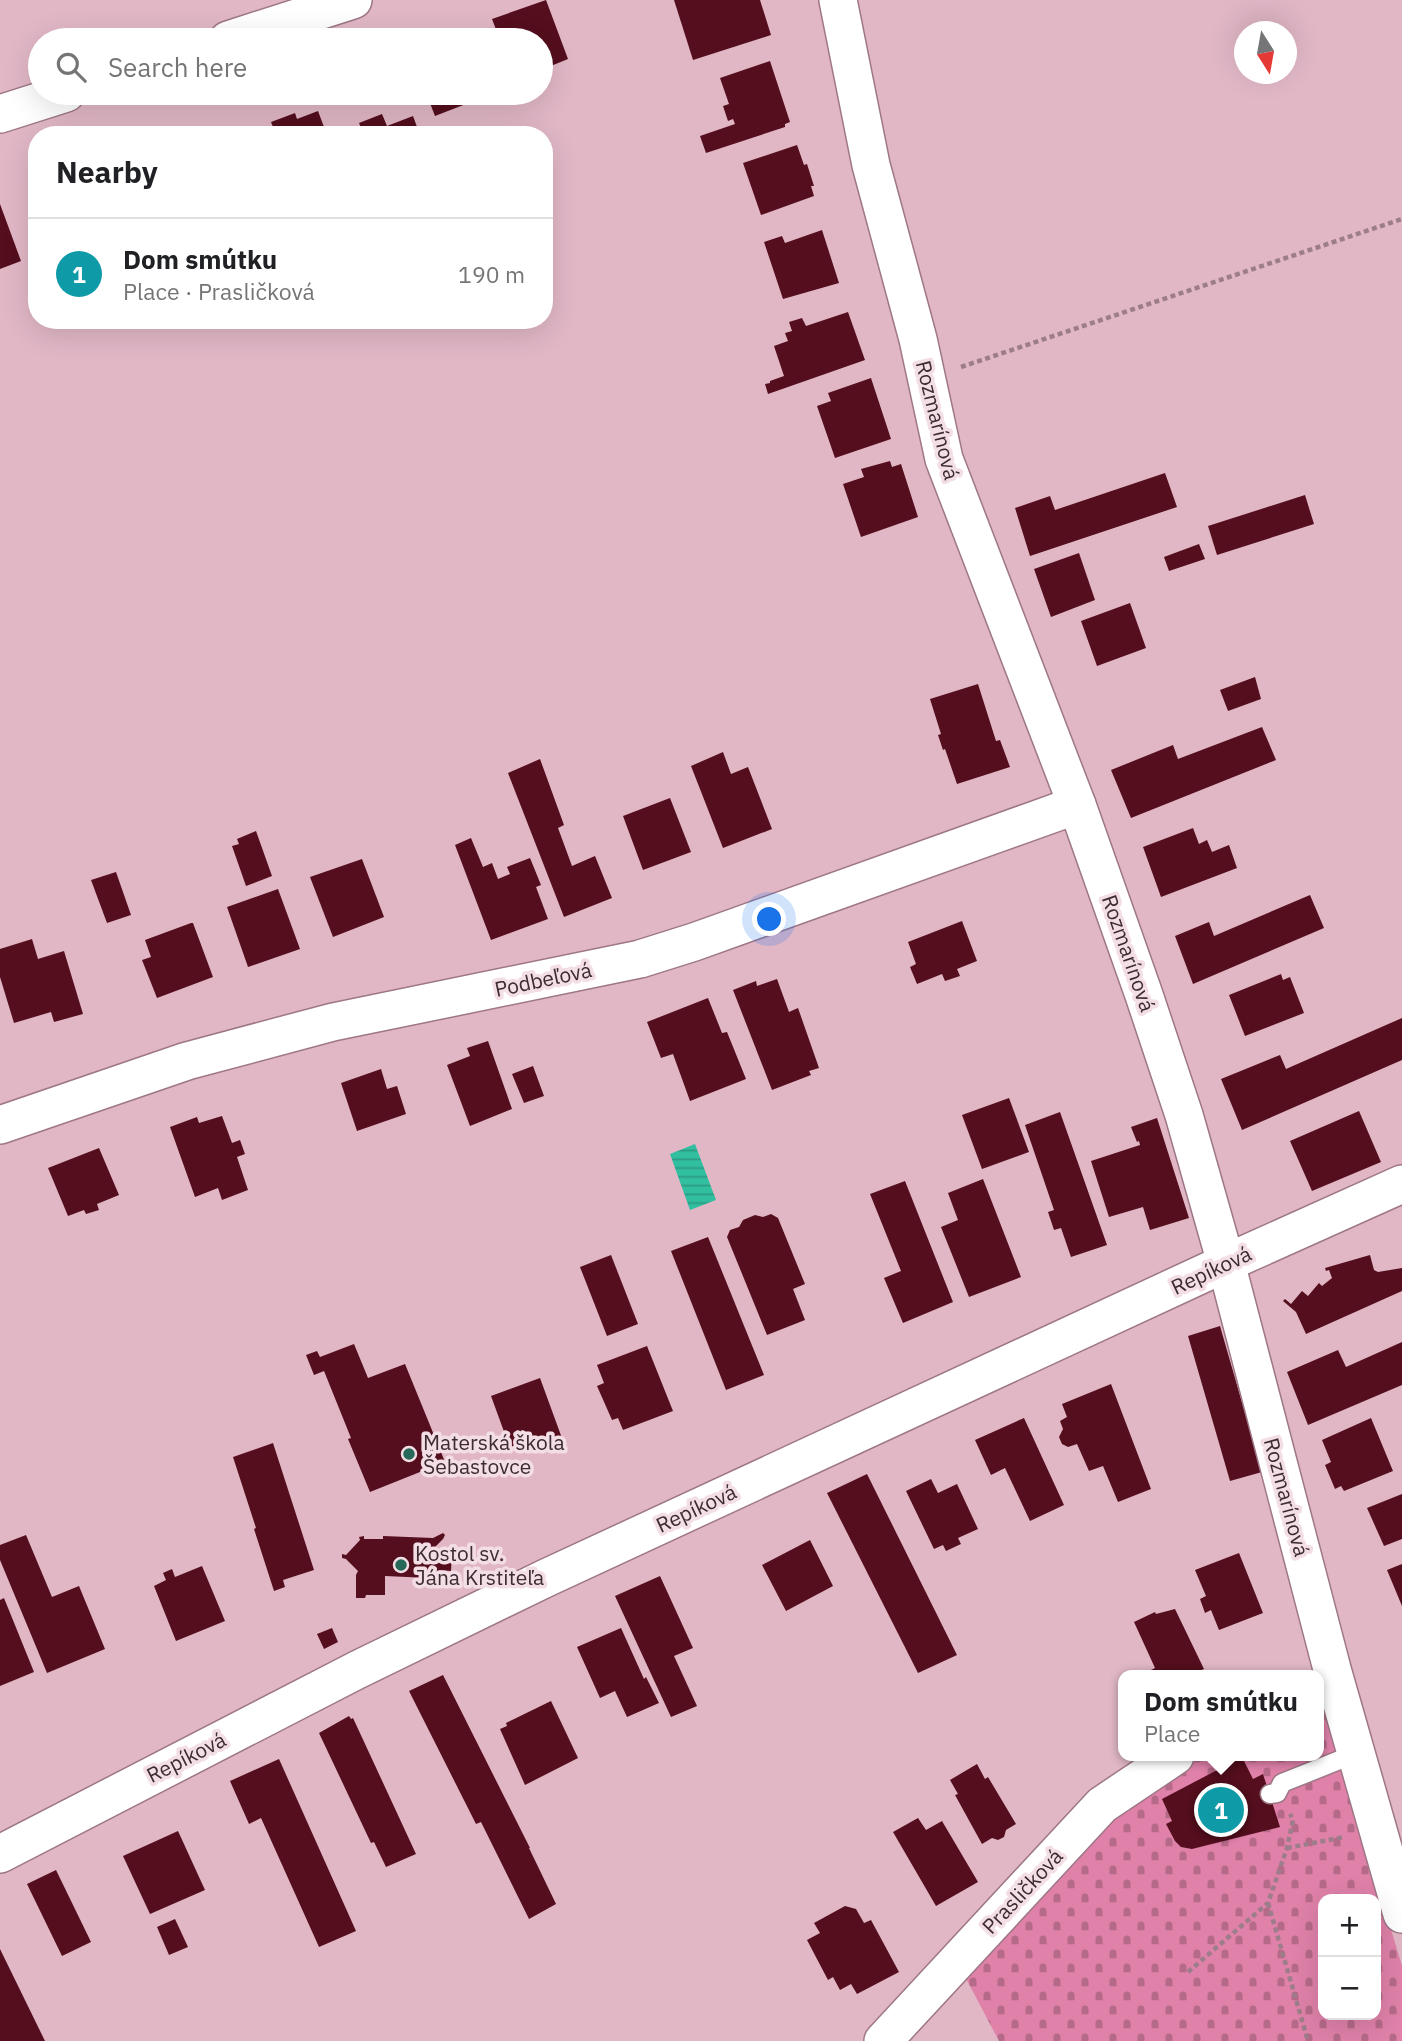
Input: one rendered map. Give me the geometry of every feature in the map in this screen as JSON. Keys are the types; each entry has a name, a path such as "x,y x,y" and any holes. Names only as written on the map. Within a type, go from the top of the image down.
{"street":[{"path":"266,28 353,0"},
{"name":"Rozmarínová","path":"838,0 871,166 918,339 944,459 1077,805 1184,1115 1226,1263 1325,1672 1357,1753 1402,1914"},
{"path":"0,114 28,105"},
{"name":"Podbeľová","path":"0,1125 187,1061 333,1022 640,959 1077,805"},
{"name":"Repíková","path":"0,1854 357,1670 545,1578 1402,1184"},
{"name":"Prasličková","path":"883,2041 1102,1805 1168,1761"}],"lane":[{"path":"1273,1793 1282,1783 1357,1753"}],"path":[{"path":"927,379 1402,219"},
{"path":"1188,1972 1268,1903 1287,1848 1293,1820 1273,1793"},
{"path":"1287,1848 1379,1829"},
{"path":"1268,1903 1308,2041"}],"green space":[{"path":"1324,1710 1380,1894 1318,1894 1318,2020 1381,2020 1381,1896 1402,1966 1402,2041 999,2041 962,1971 1111,1808 1195,1761 1324,1761"}],"shaded area":[{"path":"695,1144 716,1200 690,1210 670,1154"}],"building":[{"path":"546,0 568,59 553,65 553,28 495,28 492,19"},
{"path":"674,0 760,0 771,35 693,60"},
{"path":"770,61 790,122 785,124 785,127 706,153 700,136 735,124 733,119 728,121 723,106 729,104 720,78"},
{"path":"431,105 463,105 435,116"},
{"path":"318,111 324,126 273,126 271,122 295,113 297,119"},
{"path":"382,114 387,126 360,126 359,123"},
{"path":"413,116 417,126 387,126"},
{"path":"797,145 804,165 807,164 814,186 811,186 814,196 761,215 743,163"},
{"path":"0,204 21,261 0,269"},
{"path":"822,230 839,283 783,299 764,242 782,236 785,243"},
{"path":"848,312 865,360 768,394 765,384 784,376 774,346 788,341 785,333 792,331 789,322 802,318 806,326"},
{"path":"871,378 891,439 835,458 817,406 831,401 828,393"},
{"path":"890,461 892,467 901,464 918,517 861,537 843,484 864,477 861,469"},
{"path":"1165,473 1177,507 1030,556 1015,508 1050,496 1055,510"},
{"path":"1305,495 1314,524 1217,555 1208,526"},
{"path":"1199,544 1205,559 1169,571 1164,557"},
{"path":"1079,553 1095,600 1051,617 1034,569"},
{"path":"1130,603 1146,648 1097,666 1081,621"},
{"path":"1255,677 1261,699 1228,711 1220,690"},
{"path":"978,684 996,741 1000,740 1010,767 957,784 938,735 941,734 930,699"},
{"path":"1262,727 1276,760 1131,818 1111,770 1173,745 1178,759"},
{"path":"723,752 731,774 748,767 772,829 723,848 691,766"},
{"path":"540,759 564,825 558,828 572,866 595,856 612,898 564,917 508,773"},
{"path":"670,798 691,852 643,870 623,816"},
{"path":"1193,828 1199,844 1207,840 1212,852 1229,845 1237,868 1161,897 1143,847"},
{"path":"256,831 272,876 246,886 232,846 239,844 237,839"},
{"path":"471,838 483,867 492,863 498,879 510,874 507,867 530,858 541,885 536,887 548,919 491,940 455,845"},
{"path":"362,859 384,917 333,937 310,877"},
{"path":"116,872 131,915 107,923 91,880"},
{"path":"278,889 300,949 248,967 227,907"},
{"path":"1310,895 1324,928 1193,984 1175,936 1209,922 1214,936"},
{"path":"962,921 977,961 957,969 960,976 945,981 942,974 917,984 910,967 916,964 908,942"},
{"path":"191,923 213,977 157,998 142,960 151,957 145,940"},
{"path":"32,939 38,959 64,951 83,1014 54,1022 51,1012 14,1023 0,977 0,949"},
{"path":"1281,974 1283,980 1290,977 1304,1013 1245,1036 1229,995"},
{"path":"777,979 789,1012 798,1008 819,1068 809,1071 811,1075 772,1090 733,990 756,981 757,986"},
{"path":"708,998 722,1033 727,1032 746,1079 690,1101 673,1054 661,1058 647,1022"},
{"path":"1402,1018 1402,1060 1242,1130 1221,1079 1280,1055 1286,1069"},
{"path":"488,1041 512,1109 470,1126 447,1065 470,1056 467,1048"},
{"path":"533,1066 544,1096 524,1103 512,1074"},
{"path":"381,1069 387,1089 397,1086 406,1114 357,1131 341,1083"},
{"path":"1009,1098 1029,1152 982,1169 962,1115"},
{"path":"1359,1111 1381,1162 1312,1191 1290,1141"},
{"path":"1060,1112 1107,1245 1071,1257 1061,1228 1054,1230 1048,1212 1054,1210 1025,1125"},
{"path":"222,1116 232,1143 240,1140 245,1154 237,1157 248,1190 222,1200 218,1188 195,1197 170,1127 197,1117 199,1123"},
{"path":"1157,1118 1189,1218 1150,1230 1143,1207 1109,1217 1091,1161 1140,1145 1131,1127"},
{"path":"99,1148 119,1195 97,1204 99,1210 86,1214 84,1210 68,1216 48,1168"},
{"path":"983,1179 1021,1277 969,1297 941,1227 958,1220 948,1193"},
{"path":"905,1181 953,1302 903,1323 884,1278 901,1271 870,1194"},
{"path":"771,1214 778,1218 805,1284 793,1289 805,1320 767,1335 727,1237 730,1230 739,1227 743,1220 755,1215 763,1217"},
{"path":"708,1237 764,1375 726,1390 671,1251"},
{"path":"611,1255 638,1324 607,1336 580,1267"},
{"path":"1370,1255 1374,1270 1378,1272 1402,1268 1402,1291 1306,1334 1296,1312 1283,1301 1285,1299 1291,1304 1302,1291 1308,1296 1319,1283 1322,1286 1332,1278 1329,1270 1326,1271 1325,1268"},
{"path":"1220,1326 1262,1472 1230,1481 1188,1336"},
{"path":"1402,1342 1402,1385 1308,1425 1287,1372 1338,1350 1346,1367"},
{"path":"354,1344 368,1378 405,1364 445,1462 370,1492 324,1371 314,1375 306,1355 317,1351 320,1357"},
{"path":"647,1346 673,1411 623,1430 618,1418 612,1420 597,1386 604,1383 597,1365"},
{"path":"540,1378 563,1441 535,1451 531,1441 510,1448 491,1396"},
{"path":"1111,1384 1151,1489 1118,1502 1103,1466 1089,1471 1077,1444 1068,1447 1062,1444 1059,1437 1063,1429 1060,1421 1067,1417 1062,1404"},
{"path":"1024,1418 1064,1505 1030,1521 1005,1468 991,1475 975,1440"},
{"path":"1371,1418 1393,1471 1344,1491 1341,1486 1335,1489 1325,1465 1331,1462 1322,1440"},
{"path":"273,1443 314,1570 283,1580 285,1587 274,1591 233,1457"},
{"path":"867,1474 957,1655 918,1673 827,1493"},
{"path":"931,1479 938,1493 957,1484 978,1529 958,1538 961,1544 946,1551 943,1545 934,1549 906,1491"},
{"path":"1402,1494 1402,1539 1384,1546 1367,1508"},
{"name":"Kostol sv. Jána Krstiteľa","path":"443,1533 443,1539 432,1550 452,1552 451,1571 439,1570 442,1582 436,1584 429,1578 385,1576 385,1595 356,1598 358,1571 342,1558 342,1554 346,1555 360,1540 359,1537 433,1538"},
{"path":"26,1535 52,1597 79,1586 105,1649 47,1673 0,1560 0,1545"},
{"path":"810,1540 833,1586 786,1611 762,1565"},
{"path":"1239,1553 1263,1613 1219,1630 1211,1610 1205,1613 1200,1599 1206,1596 1195,1570"},
{"path":"1402,1564 1402,1606 1387,1570"},
{"path":"202,1566 225,1621 176,1641 154,1586 166,1580 163,1573 172,1569 175,1577"},
{"path":"660,1576 693,1648 674,1656 697,1706 671,1717 615,1596"},
{"path":"4,1598 34,1672 0,1686 0,1600"},
{"path":"1175,1609 1204,1669 1151,1670 1155,1668 1134,1622 1155,1612 1156,1614"},
{"path":"332,1628 338,1642 324,1649 317,1634"},
{"path":"621,1628 644,1679 646,1677 659,1703 627,1717 615,1691 600,1698 577,1647"},
{"path":"443,1675 556,1904 529,1919 481,1822 476,1824 409,1691"},
{"path":"551,1701 578,1758 525,1785 500,1729 507,1726 506,1723"},
{"path":"349,1716 353,1718 416,1854 386,1867 374,1842 371,1843 319,1733"},
{"path":"279,1759 356,1931 319,1947 261,1818 249,1824 230,1781"},
{"path":"1234,1761 1244,1761 1253,1779 1263,1774 1280,1827 1192,1849 1181,1847 1166,1824 1172,1821 1162,1799"},
{"path":"977,1764 985,1779 988,1777 1016,1824 1006,1830 1004,1837 998,1840 992,1838 982,1844 955,1795 958,1794 950,1780"},
{"path":"918,1818 926,1830 942,1821 978,1882 936,1906 893,1832"},
{"path":"178,1831 205,1890 150,1914 123,1856"},
{"path":"56,1870 91,1942 62,1956 27,1884"},
{"path":"845,1906 856,1909 864,1923 871,1920 899,1972 857,1994 851,1984 840,1990 833,1977 828,1980 807,1940 820,1933 814,1923"},
{"path":"175,1919 188,1947 169,1955 157,1927"},
{"path":"0,1949 45,2041 0,2041"}],"place":[{"name":"Materská škola Šebastovce","path":"409,1454"},
{"name":"Kostol sv. Jána Krstiteľa","path":"401,1565"},
{"name":"Dom smútku","path":"1221,1810"}]}
